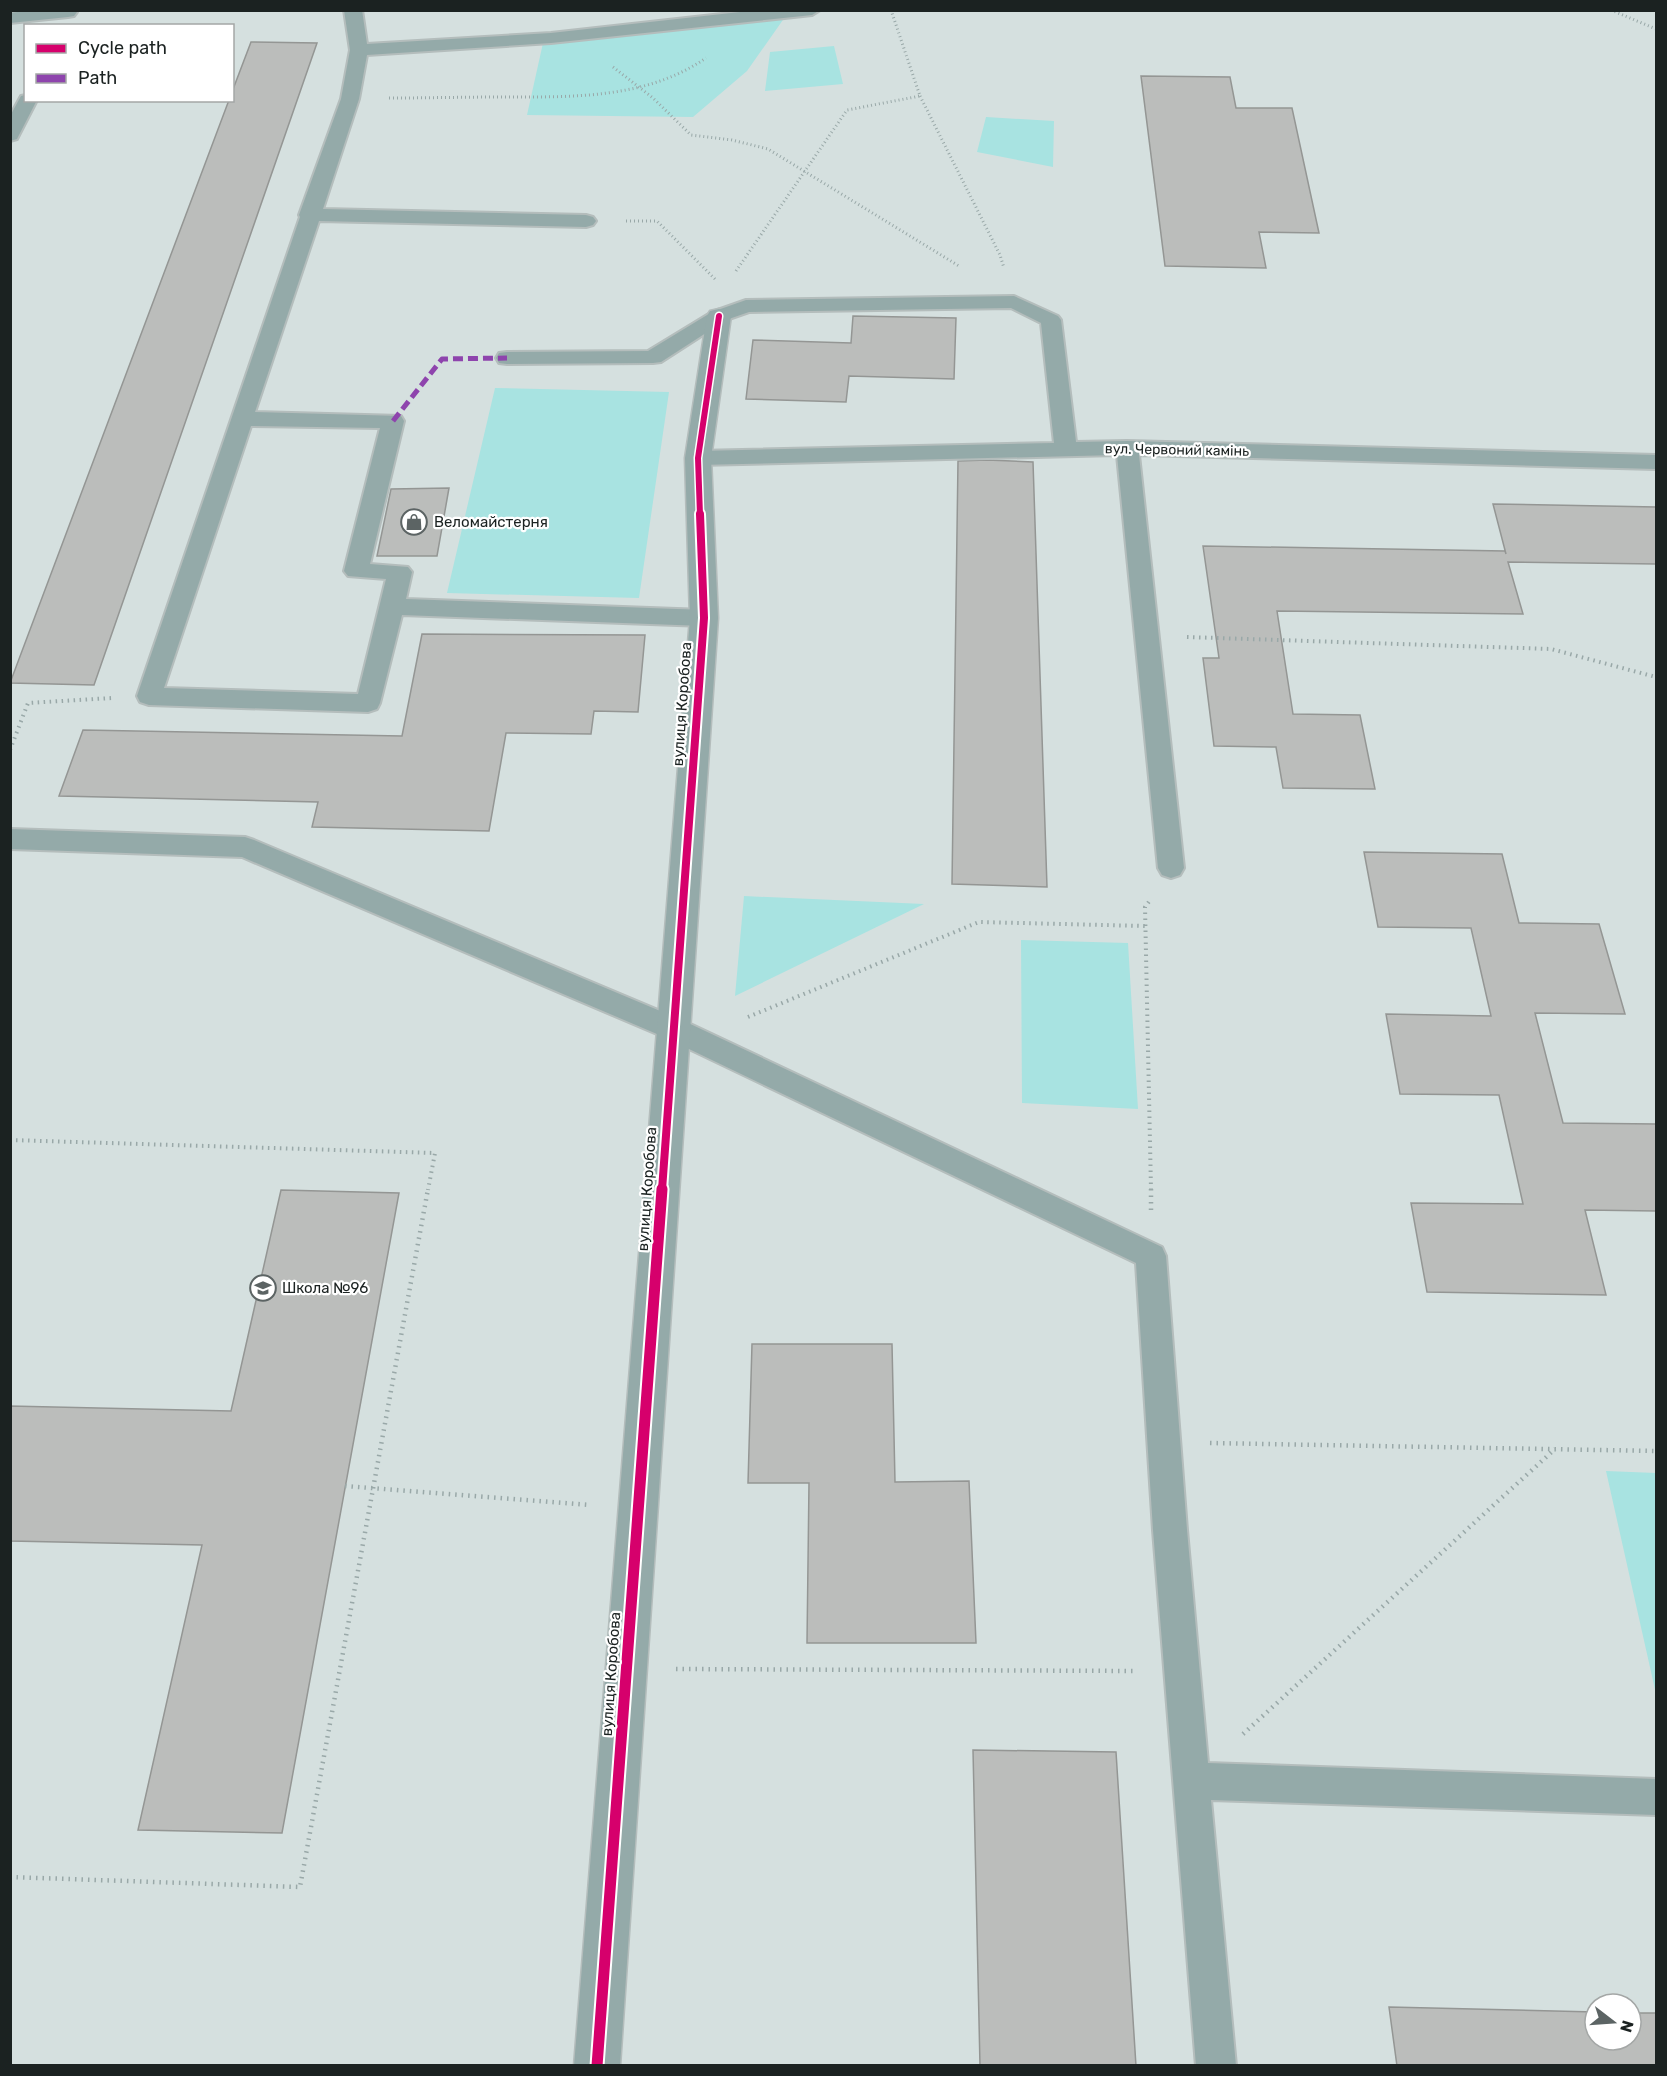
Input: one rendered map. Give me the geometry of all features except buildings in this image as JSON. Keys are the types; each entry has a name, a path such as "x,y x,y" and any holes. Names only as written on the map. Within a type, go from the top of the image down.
{"street":[{"name":"вулиця Коробова","path":"597,2066 639,1509 685,1034 704,618 698,458 722,302"}],"lane":[{"path":"242,419 393,420 356,571 400,572 368,703 149,696 309,215 350,99 360,50 353,10"},
{"path":"360,50 568,36 812,10"},
{"path":"10,18 66,16"},
{"path":"10,135 27,102"},
{"path":"309,215 586,221"},
{"path":"507,358 653,357 722,302 746,306 1014,300 1051,320 1066,449"},
{"path":"1127,448 1171,868"},
{"name":"вул. Червоний камінь","path":"698,458 1127,448 1656,462"},
{"path":"392,607 704,618"},
{"path":"10,839 245,847 685,1034 1151,1256 1182,1671 1216,2066"},
{"path":"1191,1781 1656,1797"}],"path":[{"path":"891,10 920,96 1000,255 1014,300"},
{"path":"1611,10 1656,29"},
{"path":"350,99 593,96 640,87 692,70 724,43 733,19"},
{"path":"568,36 640,87 691,135 732,140 768,149 1014,300"},
{"path":"586,221 657,221 722,302 804,173 848,110 920,96"},
{"path":"1146,635 1551,649 1656,677"},
{"path":"10,750 28,703 149,696"},
{"path":"1151,1256 1145,907 1171,868"},
{"path":"685,1034 979,922 1145,926"},
{"path":"10,1140 435,1153 300,1887 10,1877"},
{"path":"1164,1442 1656,1451"},
{"path":"1191,1781 1555,1449"},
{"path":"345,1486 639,1509"},
{"path":"627,1669 1182,1671"}],"shaded area":[{"path":"785,17 747,71 693,117 527,115 543,43"},
{"path":"834,46 843,84 765,91 770,52"},
{"path":"986,117 1054,121 1053,167 977,152"},
{"path":"495,388 669,392 639,598 447,593"},
{"path":"744,896 924,904 735,996"},
{"path":"1021,940 1128,943 1138,1109 1022,1103"},
{"path":"1606,1471 1656,1473 1656,1694"}],"marked path":[{"path":"393,421 442,359 507,358"}],"cycle path":[{"path":"597,2066 704,618 698,458 719,316"}],"place":[{"name":"Веломайстерня","path":"414,522"},
{"name":"Школа №96","path":"263,1288"}]}
